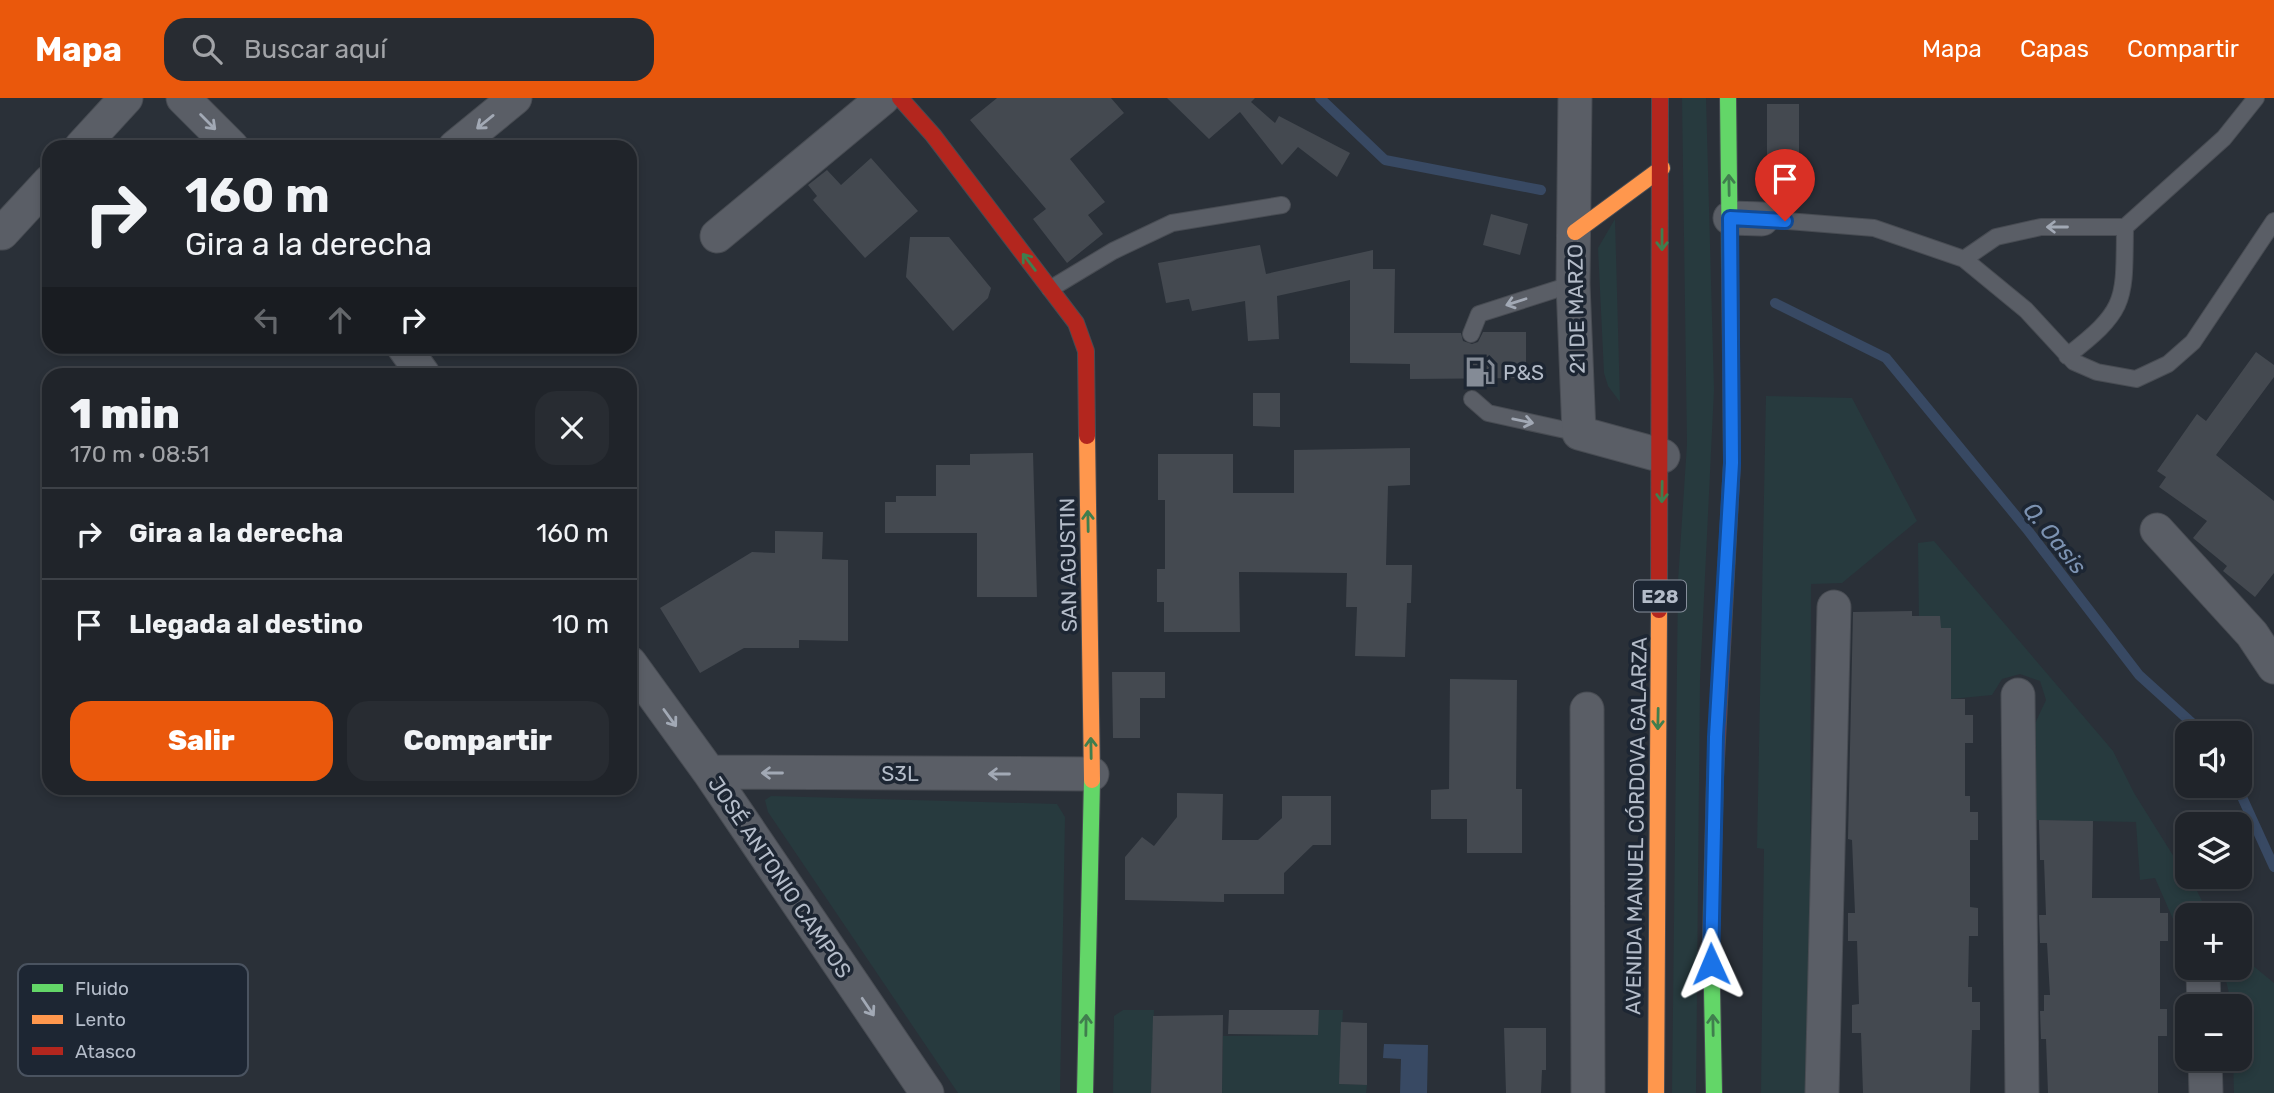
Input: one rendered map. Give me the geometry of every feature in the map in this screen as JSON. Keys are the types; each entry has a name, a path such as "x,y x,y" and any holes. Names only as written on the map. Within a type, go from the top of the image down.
{"main road":[{"name":"SAN AGUSTIN","path":"900,98 933,135 1076,323 1086,351 1092,774 1085,1093"},
{"name":"AVENIDA MANUEL CÓRDOVA GALARZA","path":"1656,1093 1654,932 1663,456 1660,98"},
{"path":"1714,1093 1711,938 1716,737 1746,219 1728,98"},
{"path":"1575,232 1662,168"}],"street":[{"path":"87,140 126,98"},
{"path":"183,98 225,140"},
{"path":"464,140 515,98"},
{"path":"717,236 883,98"},
{"name":"21 DE MARZO","path":"1575,98 1573,284 1579,433"},
{"path":"2,233 42,190"},
{"path":"1579,433 1663,456"},
{"path":"2157,530 2252,634 2274,667"},
{"path":"1822,1093 1834,607"},
{"name":"JOSÉ ANTONIO CAMPOS","path":"637,673 709,772 927,1093"},
{"path":"2018,695 2022,1093"},
{"path":"1587,709 1588,1093"},
{"name":"S3L","path":"709,772 1092,774"},
{"path":"2205,1071 2206,1093"}],"lane":[{"path":"1964,259 1996,237 2041,227 2125,227 2224,138 2256,98"},
{"path":"1050,289 1113,251 1172,222 1282,205"},
{"path":"1746,219 1874,228 1964,259 2026,310 2067,356 2097,372 2136,379 2168,364 2193,342 2274,221"},
{"path":"2067,356 2098,332 2123,295 2125,227"},
{"path":"1471,334 1479,314 1573,284"},
{"path":"1472,399 1488,413 1579,433"}],"green space":[{"path":"1682,98 1706,98 1714,390 1700,680 1696,1093 1672,1093 1678,581 1687,444"},
{"path":"1615,219 1620,402 1608,386 1604,373 1598,248"},
{"path":"1766,396 1852,398 1917,521 1842,583 1811,584 1810,1093 1761,1093 1764,849 1757,848"},
{"path":"1934,541 2113,751 2134,793 2175,858 2175,889 2196,889 2203,903 2175,903 2175,924 2155,878 2140,880 2136,822 2028,820 2026,743 2046,700 2040,681 2020,674 2002,679 1992,695 1920,702 1918,543"},
{"path":"771,796 1057,804 1065,817 1060,1093 958,1093 768,812 765,800"},
{"path":"2252,965 2274,983 2274,1093 2234,1093 2233,1071 2252,1071 2252,994 2229,994 2226,980 2252,980"},
{"path":"1123,1010 1154,1010 1151,1093 1113,1093 1114,1016"},
{"path":"1319,1010 1343,1010 1339,1084 1367,1085 1366,1093 1222,1093 1223,1036 1317,1035"}],"water":[{"path":"1384,1044 1428,1045 1427,1093 1400,1093 1401,1059 1383,1058"}],"building":[{"path":"997,98 1111,98 1124,113 1070,159 1105,202 1088,215 1103,234 1067,263 1033,219 1046,209 970,120"},
{"path":"1167,98 1255,98 1251,102 1275,123 1279,116 1350,153 1337,177 1298,147 1282,165 1240,112 1209,139"},
{"path":"1767,104 1799,104 1799,193 1767,193"},
{"path":"871,158 918,211 865,258 813,200 817,196 808,185 827,170 841,185"},
{"path":"1491,214 1528,224 1520,255 1483,245"},
{"path":"910,237 949,237 991,288 988,298 953,331 906,277"},
{"path":"1260,245 1266,274 1373,250 1373,269 1395,269 1394,333 1461,333 1463,341 1472,344 1478,342 1483,332 1526,332 1526,378 1410,379 1410,364 1350,363 1350,280 1277,296 1279,339 1248,341 1245,301 1192,311 1189,299 1166,303 1158,263"},
{"path":"2256,352 2274,365 2274,377 2216,455 2274,501 2274,573 2255,597 2223,571 2227,566 2193,538 2207,521 2159,487 2166,477 2157,471 2197,414 2206,421"},
{"path":"1253,393 1280,393 1280,427 1253,426"},
{"path":"1410,448 1410,485 1388,486 1386,565 1412,565 1411,603 1407,603 1405,657 1355,656 1357,607 1346,607 1347,573 1239,572 1240,632 1164,632 1164,602 1157,602 1157,569 1165,569 1165,500 1158,500 1158,454 1233,454 1233,493 1294,493 1294,450"},
{"path":"1033,453 1037,597 977,597 977,533 885,533 885,502 896,502 896,496 936,496 936,465 970,465 970,454"},
{"path":"775,531 823,532 822,559 848,560 848,641 799,640 799,648 744,648 700,673 660,608 752,552 775,553"},
{"path":"1912,611 1912,616 1940,616 1941,628 1951,628 1951,699 1965,699 1965,715 1973,715 1973,743 1965,743 1965,796 1970,796 1970,812 1978,812 1978,840 1970,840 1970,907 1978,908 1978,936 1969,936 1968,987 1972,987 1972,1002 1980,1002 1980,1030 1972,1030 1970,1093 1863,1093 1861,1033 1852,1033 1852,1005 1859,1004 1857,941 1848,941 1848,913 1855,913 1852,840 1848,839 1853,612"},
{"path":"1112,672 1165,672 1165,698 1140,698 1140,738 1113,738"},
{"path":"1450,679 1517,680 1516,789 1522,789 1522,853 1467,853 1467,819 1431,819 1431,790 1449,789"},
{"path":"1177,793 1223,794 1222,840 1258,840 1282,818 1282,796 1331,796 1331,845 1313,845 1284,873 1284,894 1224,894 1224,902 1125,900 1125,857 1142,837 1154,846 1177,817"},
{"path":"2039,820 2093,821 2092,898 2160,898 2160,913 2168,913 2168,941 2160,941 2160,1009 2167,1009 2167,1036 2158,1036 2158,1093 2048,1093 2046,1039 2041,1039 2040,1011 2044,1011 2044,995 2050,995 2047,943 2040,943 2039,915 2046,915"},
{"path":"1229,1010 1319,1010 1318,1035 1228,1034"},
{"path":"1223,1015 1222,1093 1151,1093 1153,1016"},
{"path":"1341,1022 1367,1023 1367,1085 1339,1084"},
{"path":"1504,1028 1546,1028 1546,1070 1542,1070 1541,1093 1506,1093"}],"waterway":[{"path":"1320,98 1385,160 1541,190"},
{"name":"Q. Oasis","path":"1775,303 1886,358 2026,528 2139,675 2190,721"},
{"name":"Q. Oasis","path":"2242,798 2274,867"}],"traffic: fast":[{"path":"1728,98 1731,357"},
{"path":"1714,1093 1711,938 1715,777"},
{"path":"1085,1093 1092,780"}],"traffic: slow":[{"path":"1575,232 1662,168"},
{"path":"1087,436 1092,780"},
{"path":"1656,1093 1659,610"}],"traffic: jam":[{"path":"900,98 933,135 1076,323 1086,351 1087,436"},
{"path":"1659,610 1660,98"},
{"path":"1715,777 1732,463 1731,357"}],"place":[{"name":"P&S","path":"1480,372"}],"route":[{"path":"1711,964 1716,737 1732,463 1730,218 1785,221"}]}
